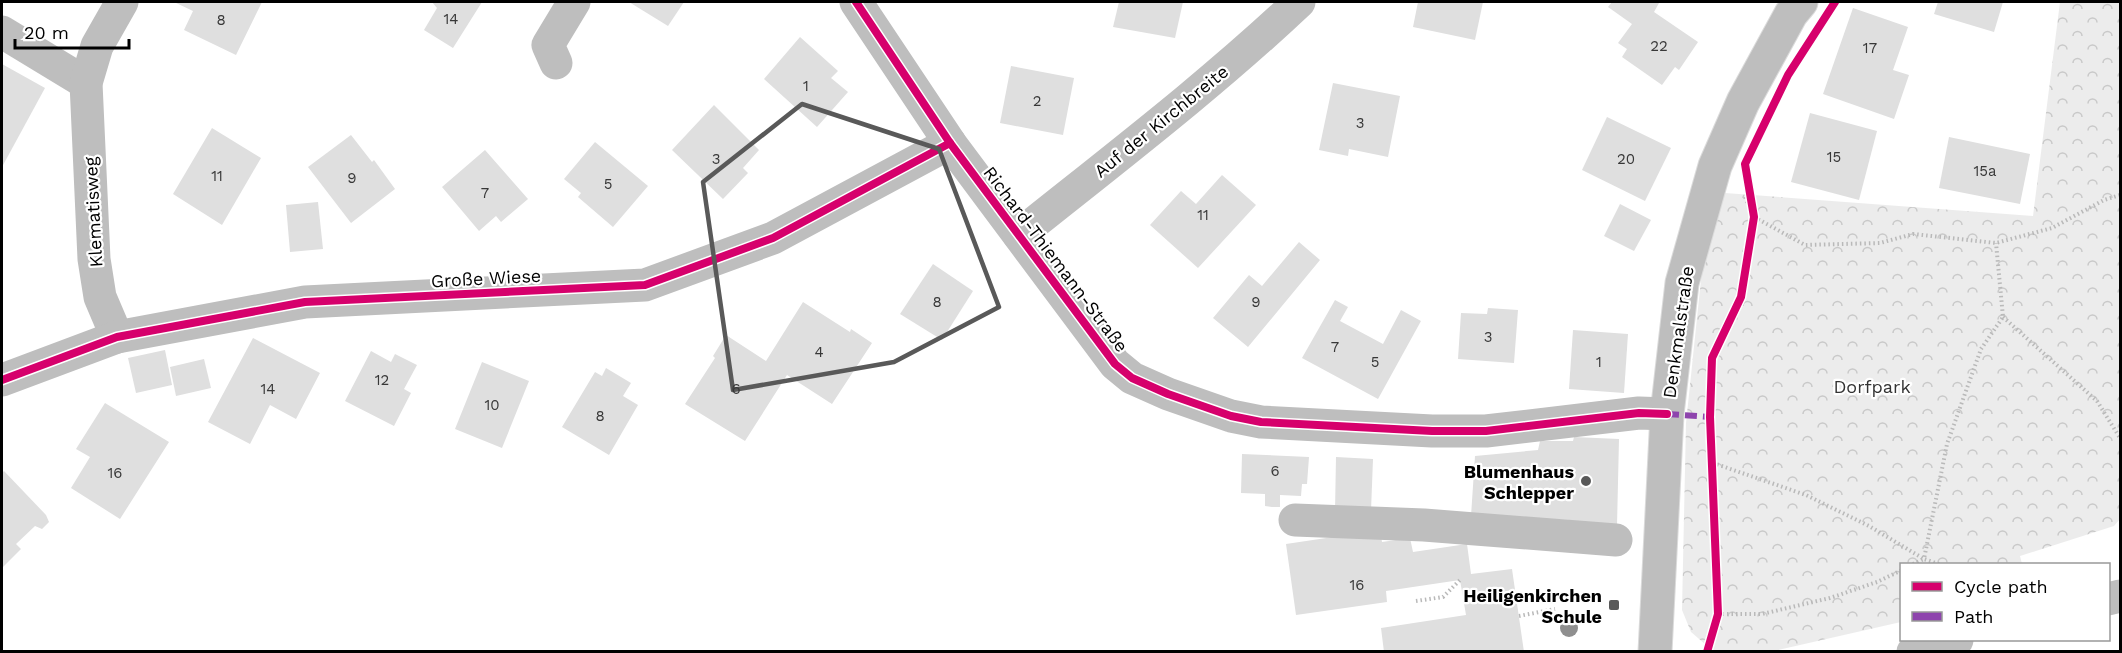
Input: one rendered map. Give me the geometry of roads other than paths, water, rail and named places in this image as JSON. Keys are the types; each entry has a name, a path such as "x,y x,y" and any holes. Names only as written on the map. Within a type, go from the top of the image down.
{"street":[{"name":"Klematisweg","path":"117,337 100,297 94,259 86,83 97,46 122,2"},
{"path":"556,63 548,45 574,2"},
{"name":"Richard-Thiemann-Straße","path":"856,2 950,143 1115,364 1132,378 1168,394 1231,416 1261,422 1432,431 1486,431 1639,413 1667,414"},
{"name":"Auf der Kirchbreite","path":"1019,235 1247,51 1299,2"},
{"name":"Denkmalstraße","path":"1655,651 1667,414 1682,283 1715,166 1743,102 1791,14 1801,2"},
{"path":"2,32 86,83"},
{"name":"Große Wiese","path":"2,380 117,337 305,302 645,285 773,238 950,143"},
{"path":"1295,520 1424,525 1616,540"},
{"path":"1913,651 1950,641"}],"place":[{"name":"Blumenhaus Schlepper","path":"1586,481"},
{"name":"Heiligenkirchen Schule","path":"1614,605"}],"park label":[{"name":"Dorfpark","path":"1872,386"}]}
